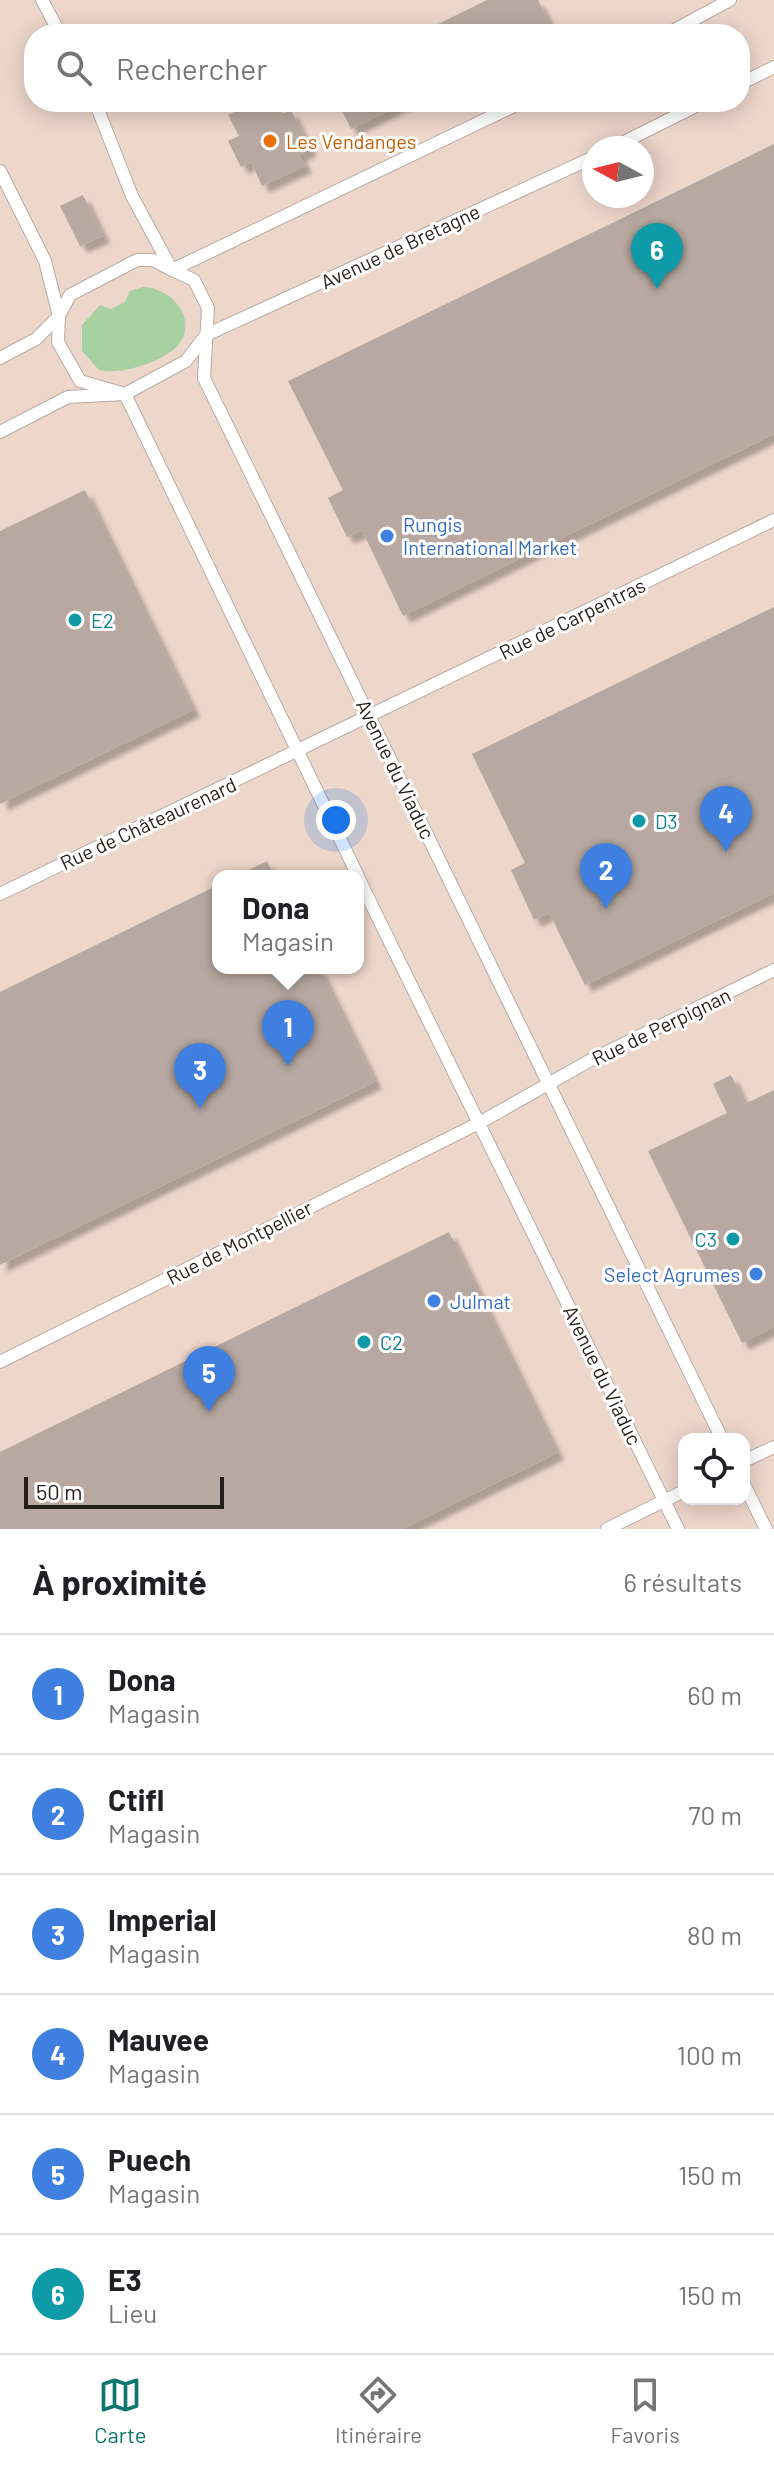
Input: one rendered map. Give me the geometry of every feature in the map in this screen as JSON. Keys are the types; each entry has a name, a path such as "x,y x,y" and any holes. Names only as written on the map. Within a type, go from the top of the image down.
{"lane":[{"path":"42,0 55,24"},
{"path":"686,24 730,0"},
{"path":"750,79 774,67"},
{"name":"Avenue du Viaduc","path":"99,112 132,196 172,270 194,280 208,308 204,378 719,1433"},
{"path":"0,358 36,339 59,316 70,295 137,260 153,260 172,270 501,112"},
{"path":"636,136 684,112"},
{"name":"Avenue de Bretagne","path":"206,335 582,163"},
{"path":"0,171 45,261 59,316 58,342 80,381 125,394"},
{"path":"0,432 68,397 125,394 186,361 206,335"},
{"name":"Avenue du Viaduc","path":"125,394 355,870"},
{"name":"Rue de Carpentras","path":"297,752 774,520"},
{"name":"Rue de Châteaurenard","path":"0,894 297,752"},
{"name":"Avenue du Viaduc","path":"364,888 678,1529"},
{"name":"Rue de Perpignan","path":"479,1123 549,1082 774,970"},
{"name":"Rue de Montpellier","path":"0,1362 479,1123"},
{"path":"750,1458 774,1447"},
{"path":"607,1529 678,1494"},
{"path":"750,1496 766,1529"}],"shaded area":[{"name":"Rungis International Market","path":"0,0 774,0 774,1529 0,1529"}],"green space":[{"path":"143,287 160,291 176,302 185,319 183,338 169,353 146,364 120,371 99,370 82,351 82,325 100,305 111,309 125,302 130,291"}],"building":[{"path":"487,0 538,0 549,24 438,24"},
{"path":"234,112 279,112 280,115 292,112 310,149 299,155 305,166 262,186 251,162 241,167 228,141 239,136 228,115"},
{"path":"343,112 386,112 351,129"},
{"path":"774,144 774,434 403,616 362,530 347,537 328,498 343,490 288,381 643,208 654,208 654,203"},
{"path":"83,195 103,236 80,246 60,206"},
{"name":"E2","path":"85,490 193,710 0,804 0,531"},
{"name":"D3","path":"774,607 774,893 585,985 549,913 534,920 511,870 525,863 472,754"},
{"path":"267,861 271,870 248,870"},
{"path":"212,888 212,974 322,974 375,1082 0,1265 0,992"},
{"name":"C3","path":"731,1075 745,1104 774,1090 774,1327 742,1343 648,1151 727,1113 713,1084"},
{"name":"C2","path":"449,1232 557,1453 402,1529 0,1529 0,1452"}],"place":[{"name":"Les Vendanges","path":"270,141"},
{"name":"E3","path":"657,289"},
{"name":"Rungis International Market","path":"387,536"},
{"name":"E2","path":"75,620"},
{"name":"D3","path":"639,821"},
{"name":"Mauvee","path":"726,852"},
{"name":"Ctifl","path":"606,909"},
{"name":"Dona","path":"288,1066"},
{"name":"Imperial","path":"200,1109"},
{"name":"C3","path":"733,1239"},
{"name":"Select Agrumes","path":"756,1274"},
{"name":"Julmat","path":"434,1301"},
{"name":"C2","path":"364,1342"},
{"name":"Puech","path":"209,1412"}]}
